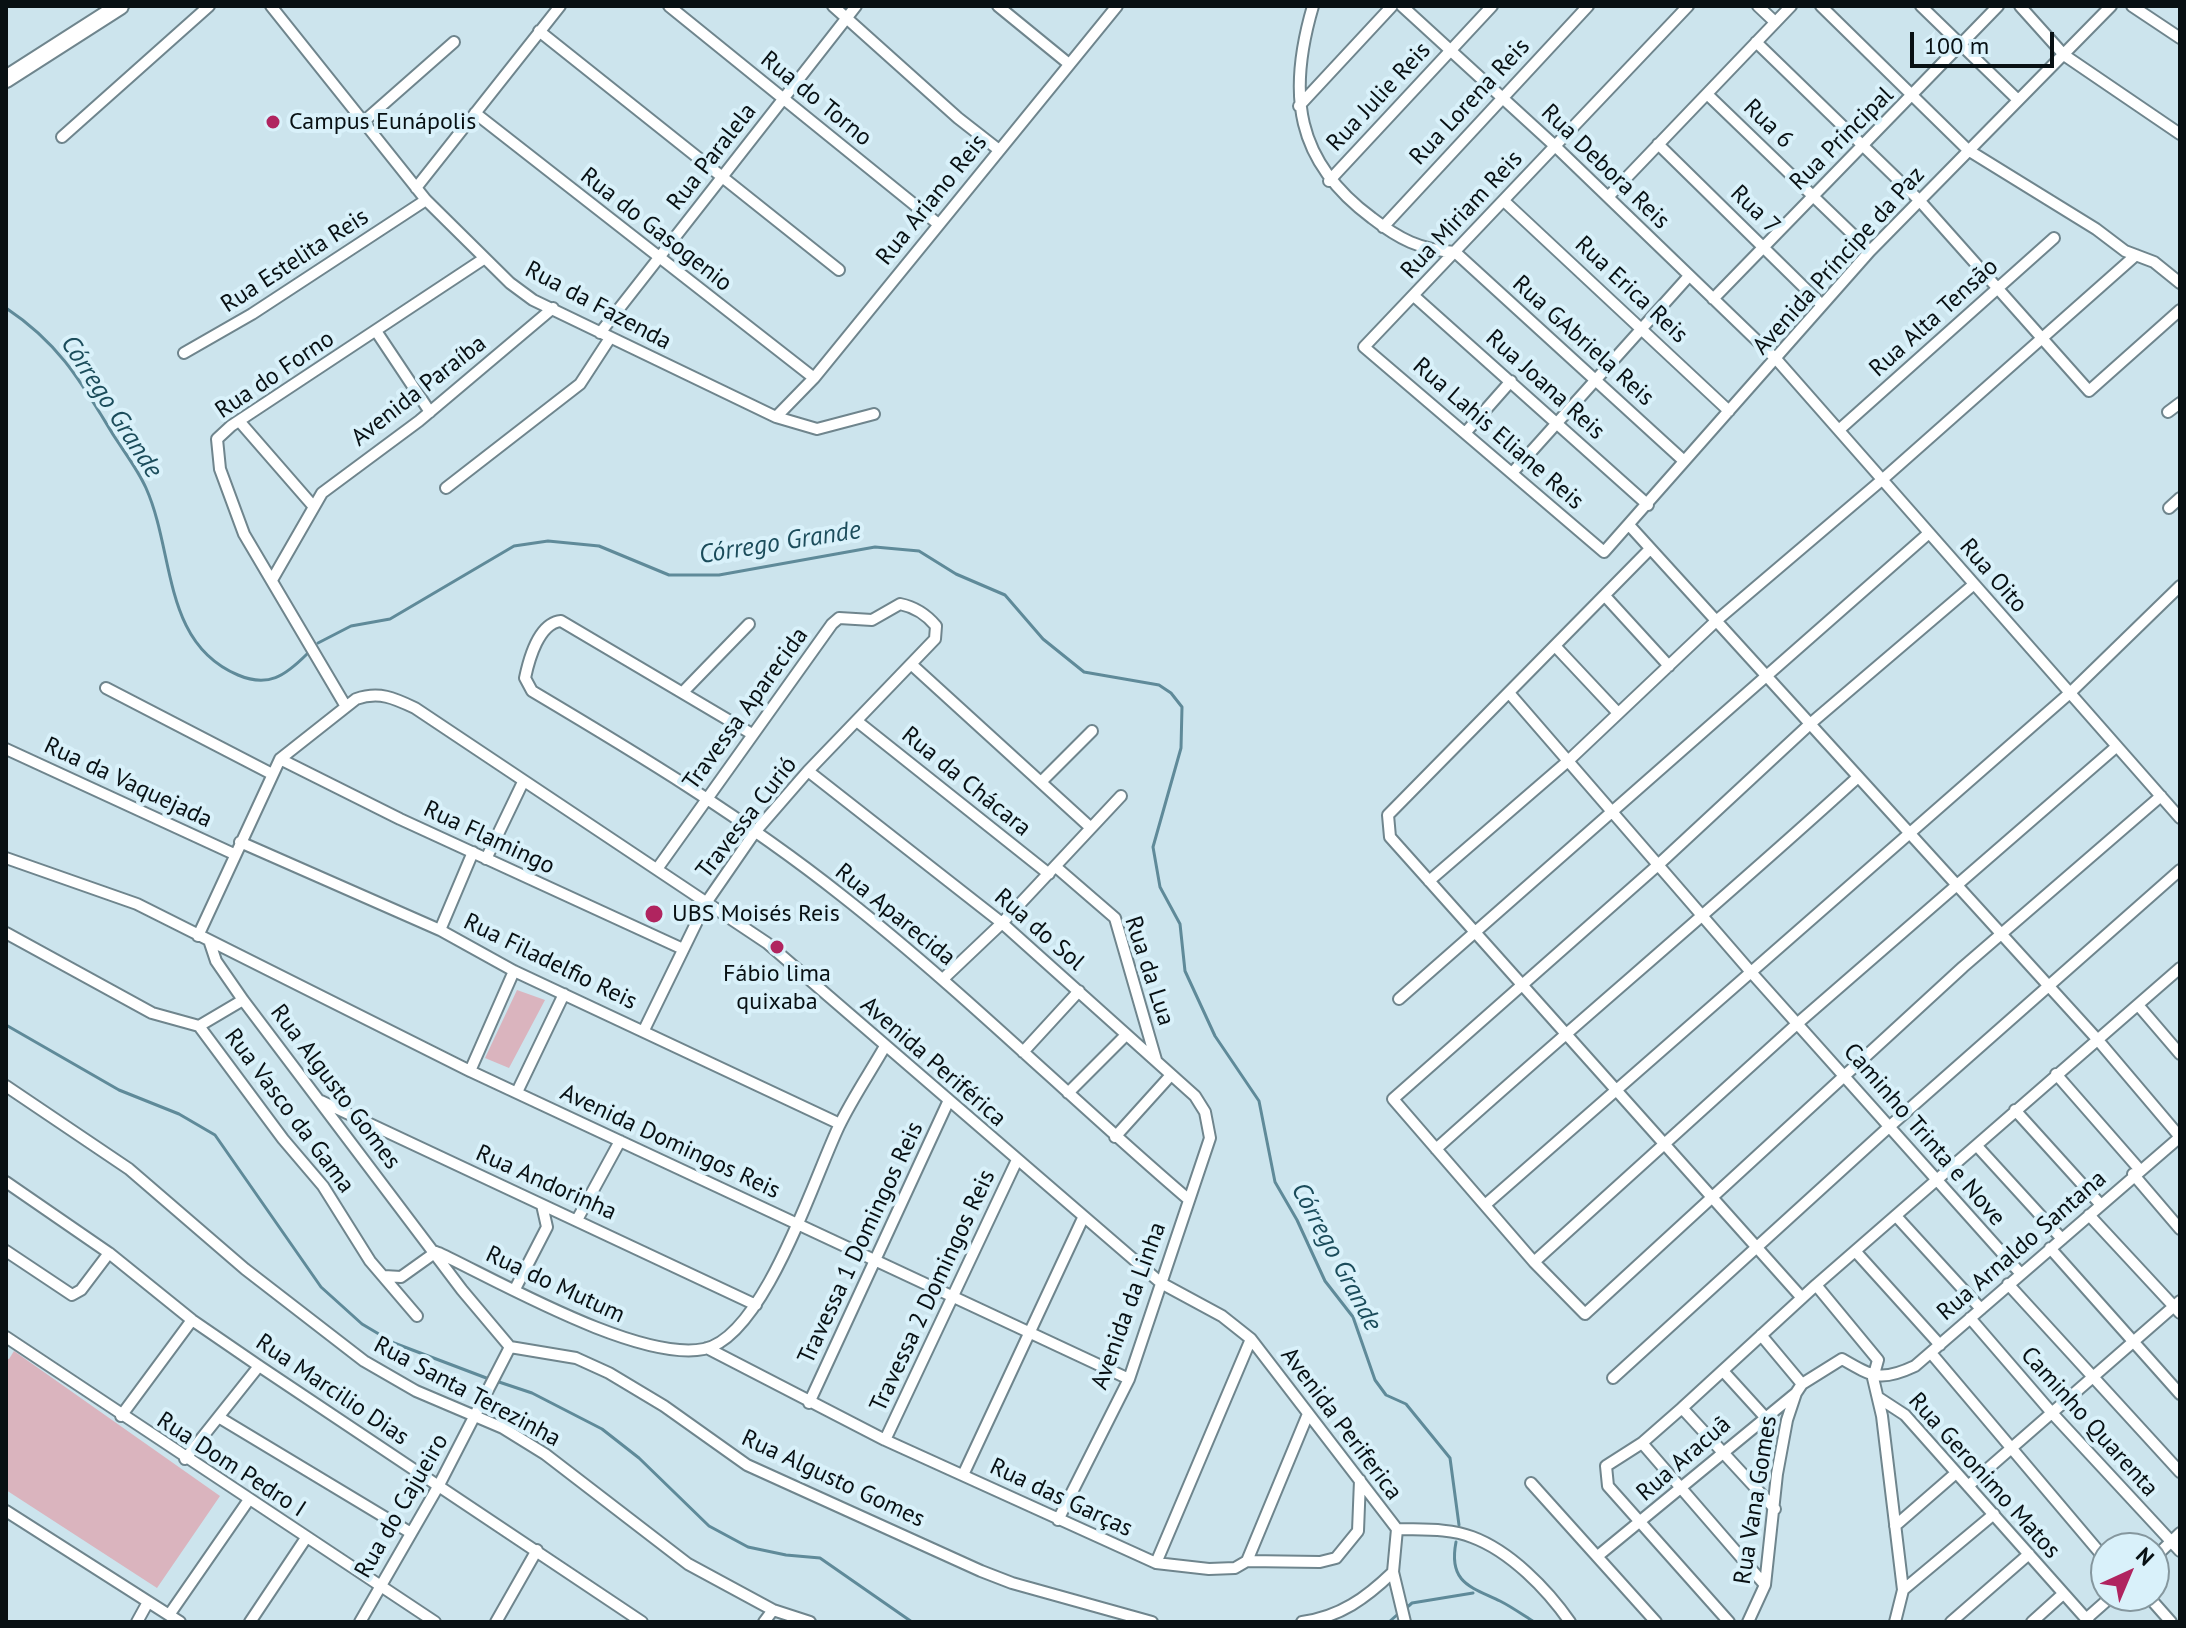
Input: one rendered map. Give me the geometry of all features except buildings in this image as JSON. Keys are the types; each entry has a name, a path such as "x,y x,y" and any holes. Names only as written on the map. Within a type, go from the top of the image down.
{"highway":[{"path":"6,79 120,6"}],"street":[{"path":"62,137 209,6"},
{"name":"Rua da Fazenda","path":"271,6 426,200 482,260 533,300 776,417 817,429 874,414"},
{"path":"416,188 560,6"},
{"name":"Rua do Torno","path":"669,6 937,223"},
{"path":"833,6 936,99 999,150"},
{"name":"Rua Paralela","path":"446,488 580,384 605,335 660,258 856,6"},
{"path":"998,6 1069,64"},
{"name":"Rua Ariano Reis","path":"776,417 814,378 937,223 1117,6"},
{"path":"1313,6 1306,30 1299,106 1303,130 1329,181 1383,227 1422,249 1455,252"},
{"path":"1299,106 1392,6"},
{"name":"Rua Debora Reis","path":"1402,6 1555,146 1777,360"},
{"name":"Rua Julie Reis","path":"1329,181 1492,6"},
{"name":"Rua Lorena Reis","path":"1383,227 1588,6"},
{"name":"Rua Miriam Reis","path":"1364,347 1688,6"},
{"path":"1758,6 1775,22"},
{"path":"1608,197 1791,6"},
{"path":"1821,6 1968,150 2136,255 2154,262 2180,283"},
{"path":"1921,6 2018,100"},
{"name":"Rua Principal","path":"1713,299 1998,6"},
{"path":"2020,6 2064,55 2180,134"},
{"name":"Avenida Príncipe da Paz","path":"1604,552 1777,360 1870,251 2111,6"},
{"path":"2132,6 2180,38"},
{"path":"539,31 839,270"},
{"path":"362,123 454,42"},
{"path":"1756,42 1919,200 2089,391 2180,310"},
{"name":"Rua 6","path":"1707,94 1870,251"},
{"name":"Rua do Gasogenio","path":"475,113 814,378"},
{"name":"Rua 7","path":"1658,144 1822,305"},
{"name":"Rua Estelita Reis","path":"184,353 252,314 426,200"},
{"name":"Rua Erica Reis","path":"1504,201 1729,411"},
{"name":"Rua Alta Tensão","path":"1840,429 2054,238"},
{"name":"Rua GAbriela Reis","path":"1455,252 1684,461"},
{"path":"1429,881 1568,761 1716,621 1883,479 2136,255"},
{"name":"Rua do Forno","path":"272,580 244,534 220,469 217,439 482,260"},
{"path":"1512,473 1689,276"},
{"name":"Rua Joana Reis","path":"1414,296 1648,505"},
{"name":"Avenida Paraíba","path":"272,580 322,493 430,412 553,308"},
{"path":"376,331 430,412"},
{"name":"Rua Lahis Eliane Reis","path":"1364,347 1604,552"},
{"name":"Rua Oito","path":"1777,360 2180,818"},
{"path":"1466,432 1511,381"},
{"path":"2168,412 2180,403"},
{"path":"240,422 314,507"},
{"path":"2169,508 2180,498"},
{"path":"1629,525 2097,1039 2180,1137"},
{"path":"1399,999 1929,533"},
{"path":"1650,549 1388,815 1390,837 1802,1298"},
{"path":"198,936 280,759 345,705 272,580"},
{"path":"1973,585 1810,724 1658,865 1393,1099 1534,1262 1585,1314 2001,935 2161,796"},
{"path":"1485,1205 2071,692 2180,586"},
{"path":"1605,596 1669,666"},
{"name":"Travessa Aparecida","path":"657,869 706,797 839,618 872,620 892,605 912,606 936,626 935,639 915,661"},
{"name":"Rua Aparecida","path":"683,692 561,621 553,621 546,628 528,660 525,678 532,691 706,797 840,894 943,979 1115,1137 1188,1199"},
{"path":"749,624 683,692 752,734"},
{"path":"1556,647 1618,713"},
{"path":"915,661 1091,828"},
{"name":"Travessa Curió","path":"644,1030 706,903 755,832 808,771 915,661"},
{"path":"106,688 272,774"},
{"name":"Avenida Periférica","path":"345,705 370,694 390,696 441,724 523,782 767,943 884,1048 1161,1283"},
{"name":"Caminho Trinta e Nove","path":"1510,694 1750,971 2021,1274"},
{"name":"Rua da Chácara","path":"858,722 1052,870"},
{"path":"1041,782 1092,731"},
{"path":"1534,1262 1798,1023 2116,747"},
{"name":"Rua da Vaquejada","path":"6,749 234,854"},
{"name":"Rua Flamingo","path":"280,759 486,859 683,949"},
{"name":"Rua do Sol","path":"808,771 1002,923 1195,1096 1205,1112 1211,1132 1208,1145"},
{"path":"1436,1149 1566,1033 1704,918 1858,777"},
{"path":"486,859 523,782"},
{"path":"943,979 1002,923 1121,796"},
{"name":"Rua Filadelfio Reis","path":"240,842 440,930 514,971 840,1124"},
{"path":"440,930 473,852"},
{"name":"Avenida Domingos Reis","path":"6,858 137,904 470,1071 1129,1379"},
{"name":"Rua da Lua","path":"1052,870 1115,918 1157,1062"},
{"path":"1613,1378 1890,1126 2180,870"},
{"name":"Rua Vasco da Gama","path":"6,933 152,1013 199,1026 283,1139 323,1186 352,1235 417,1316"},
{"name":"Rua Algusto Gomes","path":"210,943 216,961 243,1000 436,1252"},
{"path":"470,1071 514,971"},
{"path":"1729,1622 1608,1486 1606,1466 1642,1443 2056,1074 2179,972"},
{"path":"1023,1052 1079,991"},
{"path":"517,1092 564,994"},
{"path":"199,1026 243,1000"},
{"path":"2138,1005 2180,1054"},
{"path":"1068,1093 1126,1035"},
{"path":"707,1348 726,1336 756,1305 840,1124 884,1048"},
{"path":"2056,1074 2180,1229"},
{"path":"1115,1137 1171,1075"},
{"name":"Rua Santa Terezinha","path":"6,1086 129,1169 245,1269 342,1345 416,1391 503,1428 545,1454 582,1479 671,1554 773,1610 810,1622"},
{"name":"Rua Andorinha","path":"319,1100 542,1205 578,1218 756,1305"},
{"name":"Travessa 1 Domingos Reis","path":"809,1403 949,1100"},
{"path":"2015,1110 2101,1205"},
{"name":"Rua Arnaldo Santana","path":"1885,1376 1915,1366 2180,1137"},
{"path":"578,1218 620,1141"},
{"name":"Avenida da Linha","path":"1058,1520 1129,1379 1208,1145"},
{"path":"1977,1146 2062,1239"},
{"name":"Travessa 2 Domingos Reis","path":"885,1440 1017,1160"},
{"name":"Rua Marcilio Dias","path":"6,1182 109,1253 192,1320 642,1622"},
{"path":"515,1289 547,1227 542,1205"},
{"path":"1968,1486 2133,1341 2178,1307 2089,1215"},
{"path":"1896,1216 1981,1309"},
{"path":"963,1475 1083,1218"},
{"path":"2050,1248 2180,1394"},
{"path":"6,1251 72,1295 81,1290 109,1253"},
{"path":"384,1276 401,1277 436,1252 462,1290 510,1347"},
{"name":"Rua do Mutum","path":"436,1252 623,1339 707,1348"},
{"path":"1856,1252 1940,1345"},
{"name":"Avenida Periferica","path":"1161,1283 1222,1316 1251,1339 1397,1529 1453,1532 1493,1548 1548,1594 1570,1622"},
{"path":"2008,1284 2180,1472"},
{"path":"1816,1285 1875,1353 1877,1367 1873,1378 1879,1398 1903,1590 1895,1622"},
{"name":"Caminho Quarenta","path":"1970,1318 2052,1413 2180,1551"},
{"path":"121,1416 192,1320"},
{"path":"1761,1335 1799,1389"},
{"name":"Rua Dom Pedro I","path":"6,1337 248,1501 435,1622"},
{"path":"1156,1563 1251,1339"},
{"name":"Rua Algusto Gomes","path":"510,1347 576,1358 609,1373 747,1465 981,1571 1012,1583 1152,1622"},
{"name":"Rua do Cajueiro","path":"360,1622 439,1485 510,1347"},
{"name":"Rua das Garças","path":"707,1348 885,1440 1156,1563 1209,1569 1235,1568 1247,1561 1320,1562 1336,1558 1355,1537 1360,1525 1360,1480"},
{"path":"1931,1353 2090,1541"},
{"name":"Rua Aracuã","path":"1599,1555 1683,1488 1764,1416 1842,1359 1873,1378"},
{"path":"185,1459 259,1366"},
{"path":"1723,1371 1764,1416"},
{"name":"Rua Geronimo Matos","path":"1873,1378 1885,1376"},
{"name":"Rua Vana Gomes","path":"1748,1622 1765,1585 1787,1420 1799,1389"},
{"name":"Rua Geronimo Matos","path":"1879,1398 1899,1410 2087,1620"},
{"path":"1682,1408 1775,1509"},
{"path":"1247,1561 1308,1414"},
{"path":"220,1418 411,1533"},
{"path":"1642,1443 1765,1585"},
{"path":"1895,1526 1956,1473"},
{"path":"1531,1483 1599,1555 1656,1622"},
{"path":"169,1615 248,1501"},
{"path":"6,1511 180,1622"},
{"path":"1903,1590 1994,1514"},
{"path":"1397,1529 1393,1572 1404,1620"},
{"path":"2171,1542 2180,1533"},
{"path":"250,1622 306,1538"},
{"path":"496,1622 537,1550"},
{"path":"1951,1622 2029,1554"},
{"path":"1302,1622 1323,1619 1354,1605 1393,1572"},
{"path":"2032,1622 2063,1594"},
{"path":"137,1622 148,1602"},
{"path":"764,1622 773,1610"}],"shaded area":[{"path":"517,990 545,1000 509,1068 485,1058"},
{"path":"14,1351 220,1496 157,1588 6,1490 6,1358 9,1359"}],"waterway":[{"name":"Córrego Grande","path":"6,308 41,336 68,365 139,475 155,513 174,594 183,619 196,641 213,660 249,679 276,678 307,654"},
{"name":"Córrego Grande","path":"318,643 351,626 390,619 514,546 548,541 599,546 669,575 719,575 875,547 919,551 956,574 1005,595 1043,639 1084,672 1159,685 1171,693 1182,707 1181,748 1153,847 1160,887 1180,924 1185,971 1215,1036 1259,1101 1275,1182 1297,1220 1325,1281 1353,1317 1375,1380 1386,1395 1406,1404 1450,1458 1459,1525"},
{"path":"6,1025 119,1090 179,1114 215,1135 321,1287 362,1324 394,1343 489,1379"},
{"path":"496,1381 532,1393 602,1429 639,1458 709,1526 748,1547 820,1558 912,1622"},
{"name":"Córrego Grande","path":"1456,1542 1455,1567 1464,1582 1534,1622"},
{"path":"1404,1610 1412,1603 1473,1593"},
{"path":"1389,1622 1398,1614"}],"place":[{"name":"Campus Eunápolis","path":"273,122"},
{"name":"UBS Moisés Reis","path":"654,914"},
{"name":"Fábio lima quixaba","path":"777,947"}]}
